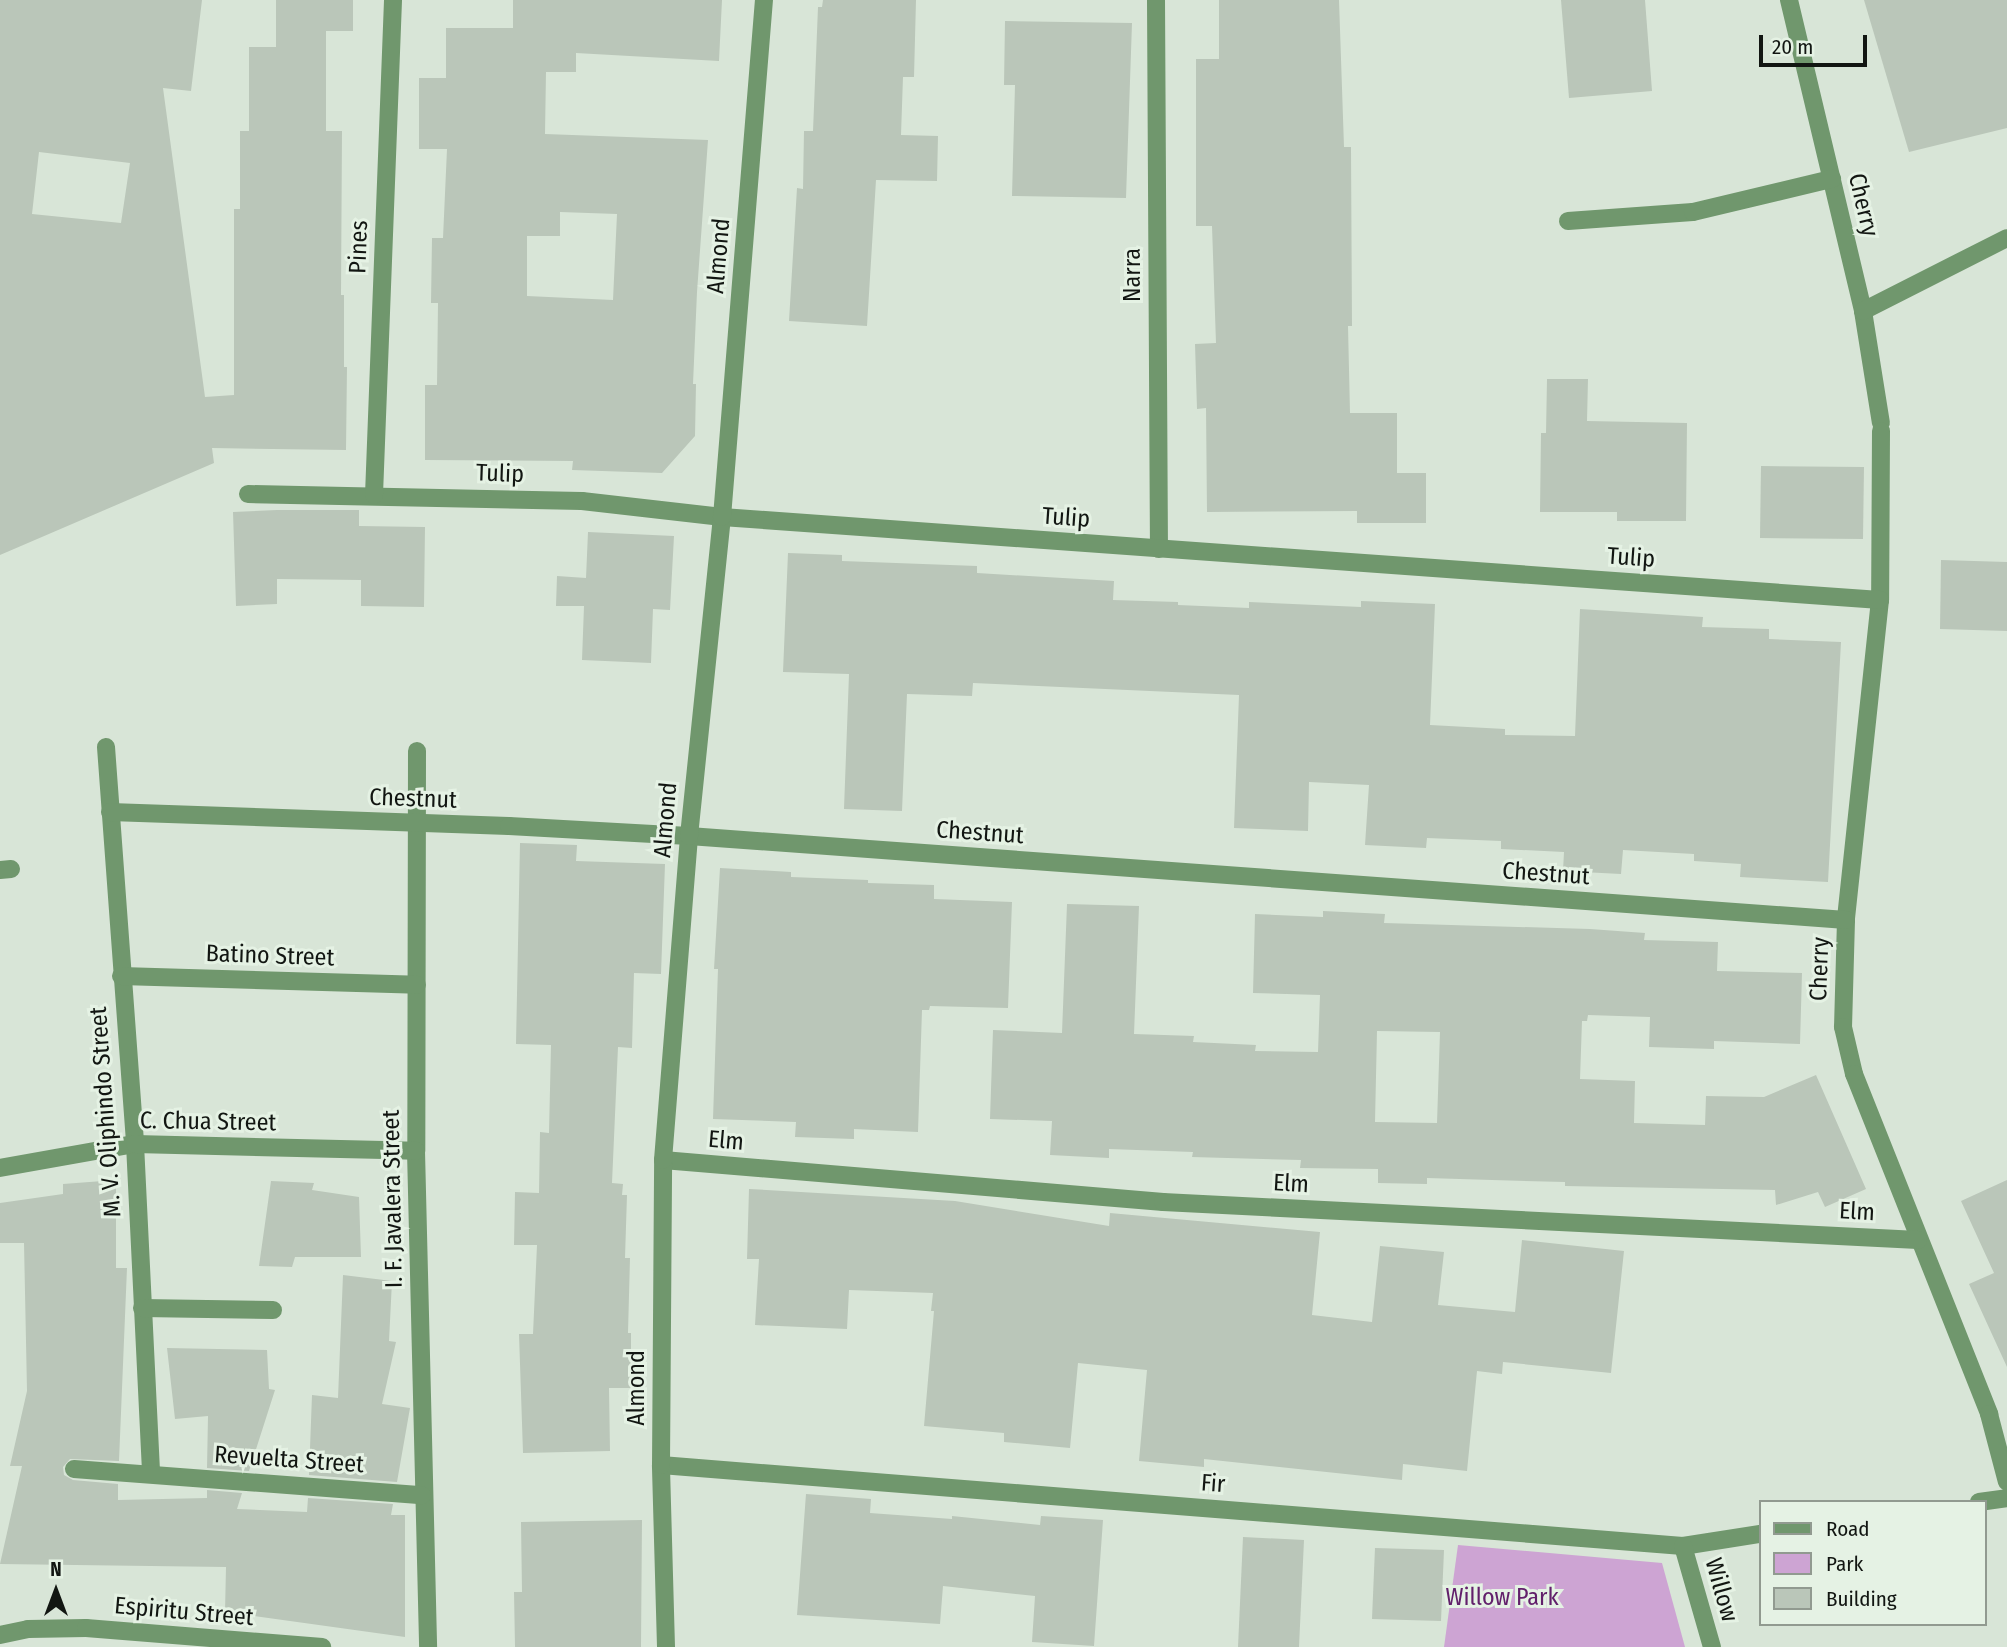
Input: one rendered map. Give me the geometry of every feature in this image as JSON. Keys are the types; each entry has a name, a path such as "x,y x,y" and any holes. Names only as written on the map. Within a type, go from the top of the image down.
{"street":[{"name":"Pines","path":"374,495 393,0"},
{"name":"Almond","path":"666,1647 661,1465 663,1160 689,836 722,517 764,0"},
{"name":"Narra","path":"1156,0 1159,549"},
{"name":"Cherry","path":"1788,0 1863,311 1881,427 1880,600 1846,920 1843,1027 1854,1074 1917,1240 1989,1414 2007,1482"},
{"path":"1567,221 1693,212 1832,179"},
{"path":"1863,311 2007,237"},
{"name":"Tulip","path":"248,494 582,502 722,517 1880,600"},
{"name":"M. V. Oliphindo Street","path":"106,747 135,1144 151,1474"},
{"name":"I. F. Javalera Street","path":"417,751 416,1151 422,1495 428,1647"},
{"name":"Chestnut","path":"110,812 689,836 1846,920"},
{"name":"Batino Street","path":"121,976 417,985"},
{"name":"C. Chua Street","path":"0,1168 135,1144 416,1151"},
{"name":"Elm","path":"663,1160 1163,1202 1917,1240"},
{"path":"142,1308 273,1310"},
{"name":"Fir","path":"661,1465 1683,1546 1758,1534"},
{"name":"Revuelta Street","path":"74,1469 422,1495"},
{"path":"1986,1501 2007,1498"},
{"name":"Willow","path":"1683,1546 1712,1647"},
{"name":"Espiritu Street","path":"0,1635 29,1629 86,1628 322,1647"}],"green space":[{"name":"Willow Park","path":"1458,1545 1662,1563 1685,1647 1444,1647"}],"building":[{"path":"0,0 202,0 191,91 163,88 205,397 234,395 234,209 240,209 240,131 249,131 249,47 276,47 276,0 353,0 353,31 326,31 326,131 342,131 341,295 344,295 344,367 347,367 346,450 212,448 214,463 0,555","holes":["39,152 130,163 121,223 32,214"]},
{"path":"513,0 722,0 719,61 576,53 576,72 546,72 545,134 708,140 697,292 693,384 696,384 695,436 662,473 572,470 573,461 425,460 425,385 437,385 438,303 431,303 432,238 443,238 447,149 419,149 419,78 446,78 446,28 513,28","holes":["560,212 617,214 613,300 527,296 527,236 560,236"]},
{"path":"823,0 916,0 914,77 903,77 901,135 938,136 937,181 876,180 867,326 789,321 797,188 803,189 804,131 813,131 818,7 822,7"},
{"path":"1219,0 1339,0 1344,147 1351,147 1352,326 1348,326 1350,413 1397,413 1397,473 1426,473 1426,523 1357,523 1357,511 1207,512 1206,408 1197,409 1195,344 1216,343 1212,226 1196,226 1196,59 1219,59"},
{"path":"1561,0 1645,0 1652,91 1569,98"},
{"path":"1864,0 2007,0 2007,128 1909,152"},
{"path":"1005,21 1132,23 1126,198 1012,196 1015,85 1004,85"},
{"path":"1547,379 1588,379 1587,421 1687,423 1686,521 1617,521 1617,512 1540,512 1541,433 1546,433"},
{"path":"1761,466 1864,467 1863,539 1760,538"},
{"path":"359,510 359,526 425,527 424,607 361,606 361,580 277,579 277,604 236,606 233,512"},
{"path":"588,532 674,536 670,610 653,609 651,663 582,660 584,606 556,606 557,576 586,578"},
{"path":"788,553 842,555 842,561 977,566 977,573 1114,581 1113,600 1249,608 1249,602 1361,607 1361,601 1435,604 1430,725 1505,729 1505,735 1575,736 1580,609 1703,617 1702,627 1769,629 1769,639 1841,642 1828,882 1740,877 1741,864 1694,861 1694,854 1623,850 1621,874 1563,871 1564,852 1501,849 1501,841 1427,838 1426,848 1365,845 1369,785 1309,782 1308,831 1234,828 1239,695 973,683 972,696 907,694 902,811 844,809 849,674 783,672"},
{"path":"1941,560 2007,562 2007,631 1940,629"},
{"path":"520,843 577,845 576,861 665,864 661,974 634,973 632,1048 618,1047 612,1183 623,1184 622,1195 627,1195 625,1258 630,1258 628,1333 631,1333 631,1388 609,1388 610,1451 523,1453 519,1334 533,1334 537,1245 514,1245 515,1192 539,1193 540,1132 549,1133 551,1045 516,1044"},
{"path":"720,868 791,872 791,877 934,885 934,899 1012,902 1008,1008 930,1006 929,1010 922,1010 918,1132 854,1129 854,1139 795,1137 796,1122 713,1119 718,969 714,969"},
{"path":"1067,904 1139,906 1134,1034 1194,1036 1193,1042 1256,1045 1255,1051 1318,1052 1320,995 1253,993 1255,914 1323,917 1323,911 1385,914 1384,923 1590,929 1645,933 1644,940 1718,942 1717,971 1802,973 1800,1044 1714,1041 1714,1049 1649,1047 1650,1017 1588,1015 1587,1021 1582,1021 1580,1079 1635,1081 1634,1123 1705,1125 1706,1096 1764,1097 1816,1075 1866,1189 1825,1207 1818,1192 1776,1205 1775,1190 1565,1186 1565,1182 1427,1178 1427,1184 1378,1183 1378,1169 1300,1168 1301,1160 1192,1157 1193,1152 1109,1149 1109,1158 1050,1155 1052,1121 990,1119 993,1030 1062,1033","holes":["1377,1031 1440,1032 1437,1123 1375,1122"]},
{"path":"116,1180 116,1268 127,1268 119,1461 70,1459 63,1467 64,1475 73,1480 118,1484 118,1500 207,1498 207,1490 242,1493 237,1509 307,1512 308,1498 393,1504 391,1515 405,1515 405,1637 225,1612 226,1567 0,1564 22,1466 10,1466 27,1391 24,1243 0,1243 0,1203 63,1194 63,1184"},
{"path":"2007,1180 2007,1367 1969,1284 1994,1273 1961,1201"},
{"path":"271,1181 314,1183 312,1190 359,1197 361,1257 295,1257 292,1267 259,1266"},
{"path":"749,1189 955,1201 1109,1226 1110,1213 1320,1232 1312,1315 1372,1322 1380,1246 1444,1252 1438,1305 1515,1312 1522,1240 1624,1251 1611,1373 1503,1362 1502,1374 1477,1371 1467,1471 1403,1464 1402,1480 1204,1459 1204,1467 1139,1461 1147,1370 1078,1363 1070,1448 1004,1442 1004,1433 924,1426 934,1311 931,1311 933,1293 849,1290 847,1329 755,1325 759,1259 747,1259"},
{"path":"343,1275 392,1281 389,1341 396,1342 382,1404 410,1408 397,1482 309,1475 312,1395 338,1398"},
{"path":"167,1348 267,1350 269,1389 275,1390 249,1471 207,1468 208,1416 175,1419"},
{"path":"806,1494 871,1499 870,1513 952,1519 952,1516 1040,1525 1041,1516 1103,1520 1094,1646 1032,1642 1035,1596 943,1586 940,1624 797,1615"},
{"path":"642,1520 641,1647 515,1647 514,1592 522,1592 521,1522"},
{"path":"1243,1537 1304,1540 1299,1647 1238,1647"},
{"path":"1375,1548 1444,1550 1441,1621 1372,1619"}]}
